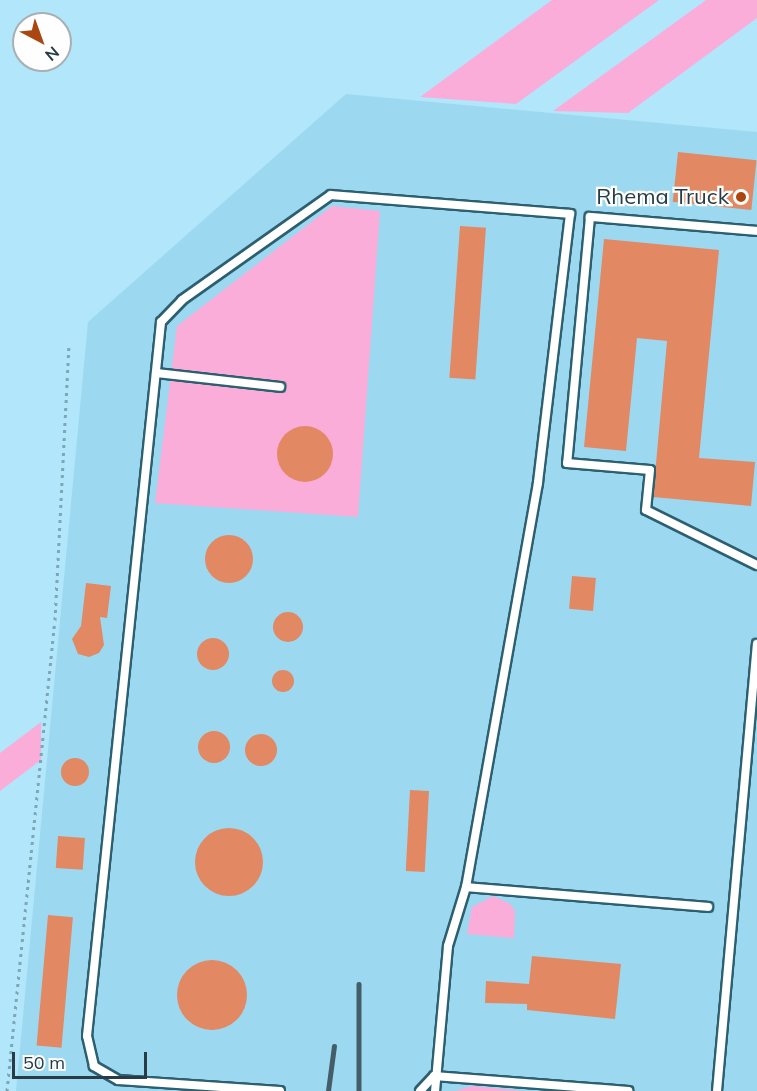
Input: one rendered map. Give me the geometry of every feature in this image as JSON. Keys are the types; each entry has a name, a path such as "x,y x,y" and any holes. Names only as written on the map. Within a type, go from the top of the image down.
{"lane":[{"path":"280,1091 118,1080 94,1066 87,1036 161,322 182,300 331,195 570,214 538,483 466,887 448,946 434,1076 435,1091"},
{"path":"757,231 590,217 567,463 650,470 646,510 757,565"},
{"path":"156,373 280,387"},
{"path":"717,1091 757,644"},
{"path":"466,887 708,907"},
{"path":"420,1091 434,1076"},
{"path":"434,1076 628,1091"}],"path":[{"path":"7,1091 55,620 69,346"}],"shaded area":[{"path":"552,0 659,0 516,104 420,97"},
{"path":"706,0 757,0 757,18 628,113 553,111"},
{"path":"346,94 757,132 757,1091 16,1091 88,322"},
{"path":"332,206 380,211 358,517 155,503 177,326"},
{"path":"41,722 41,760 0,791 0,753"},
{"path":"493,896 509,903 515,911 514,938 467,934 472,907"},
{"path":"472,1086 523,1091 455,1091"}],"building":[{"path":"678,152 757,160 751,210 673,202"},
{"path":"460,226 486,228 475,379 449,378"},
{"path":"604,239 719,250 699,458 755,462 751,506 653,497 667,341 637,338 626,451 584,447"},
{"path":"305,426 316,428 325,434 331,443 333,454 331,465 325,474 316,480 305,482 294,480 285,474 279,465 277,454 279,443 285,434 294,428"},
{"path":"229,535 246,542 253,559 246,576 229,583 212,576 205,559 212,542"},
{"path":"572,576 596,578 593,611 569,609"},
{"path":"86,583 111,586 107,618 100,617 104,645 99,653 89,657 78,654 72,639 81,626"},
{"path":"288,612 294,613 302,621 302,633 294,641 288,642 282,641 274,633 273,627 274,621 282,613"},
{"path":"213,638 224,643 229,654 224,665 213,670 202,665 197,654 202,643"},
{"path":"283,670 291,673 294,681 291,689 283,692 275,689 272,681 275,673"},
{"path":"214,731 225,736 230,747 225,758 214,763 203,758 198,747 203,736"},
{"path":"261,734 273,738 277,750 273,762 261,766 249,762 245,750 249,738"},
{"path":"75,758 85,762 89,772 85,782 75,786 65,782 61,772 65,762"},
{"path":"410,790 429,791 425,872 406,871"},
{"path":"229,828 242,831 253,838 260,849 263,862 260,875 253,886 242,893 229,896 216,893 205,886 198,875 195,862 198,849 205,838 216,831"},
{"path":"58,836 85,838 83,870 56,868"},
{"path":"48,915 73,917 61,1048 37,1046"},
{"path":"532,956 621,964 615,1019 527,1010 527,1004 485,1003 486,981 529,984"},
{"path":"219,960 232,966 241,975 245,981 247,995 245,1009 237,1020 226,1028 205,1030 187,1020 179,1009 177,988 187,970 198,962"}],"railway":[{"path":"359,984 359,1091"},
{"path":"328,1091 334,1046"}],"place":[{"name":"Rhema Truck","path":"741,197"}]}
